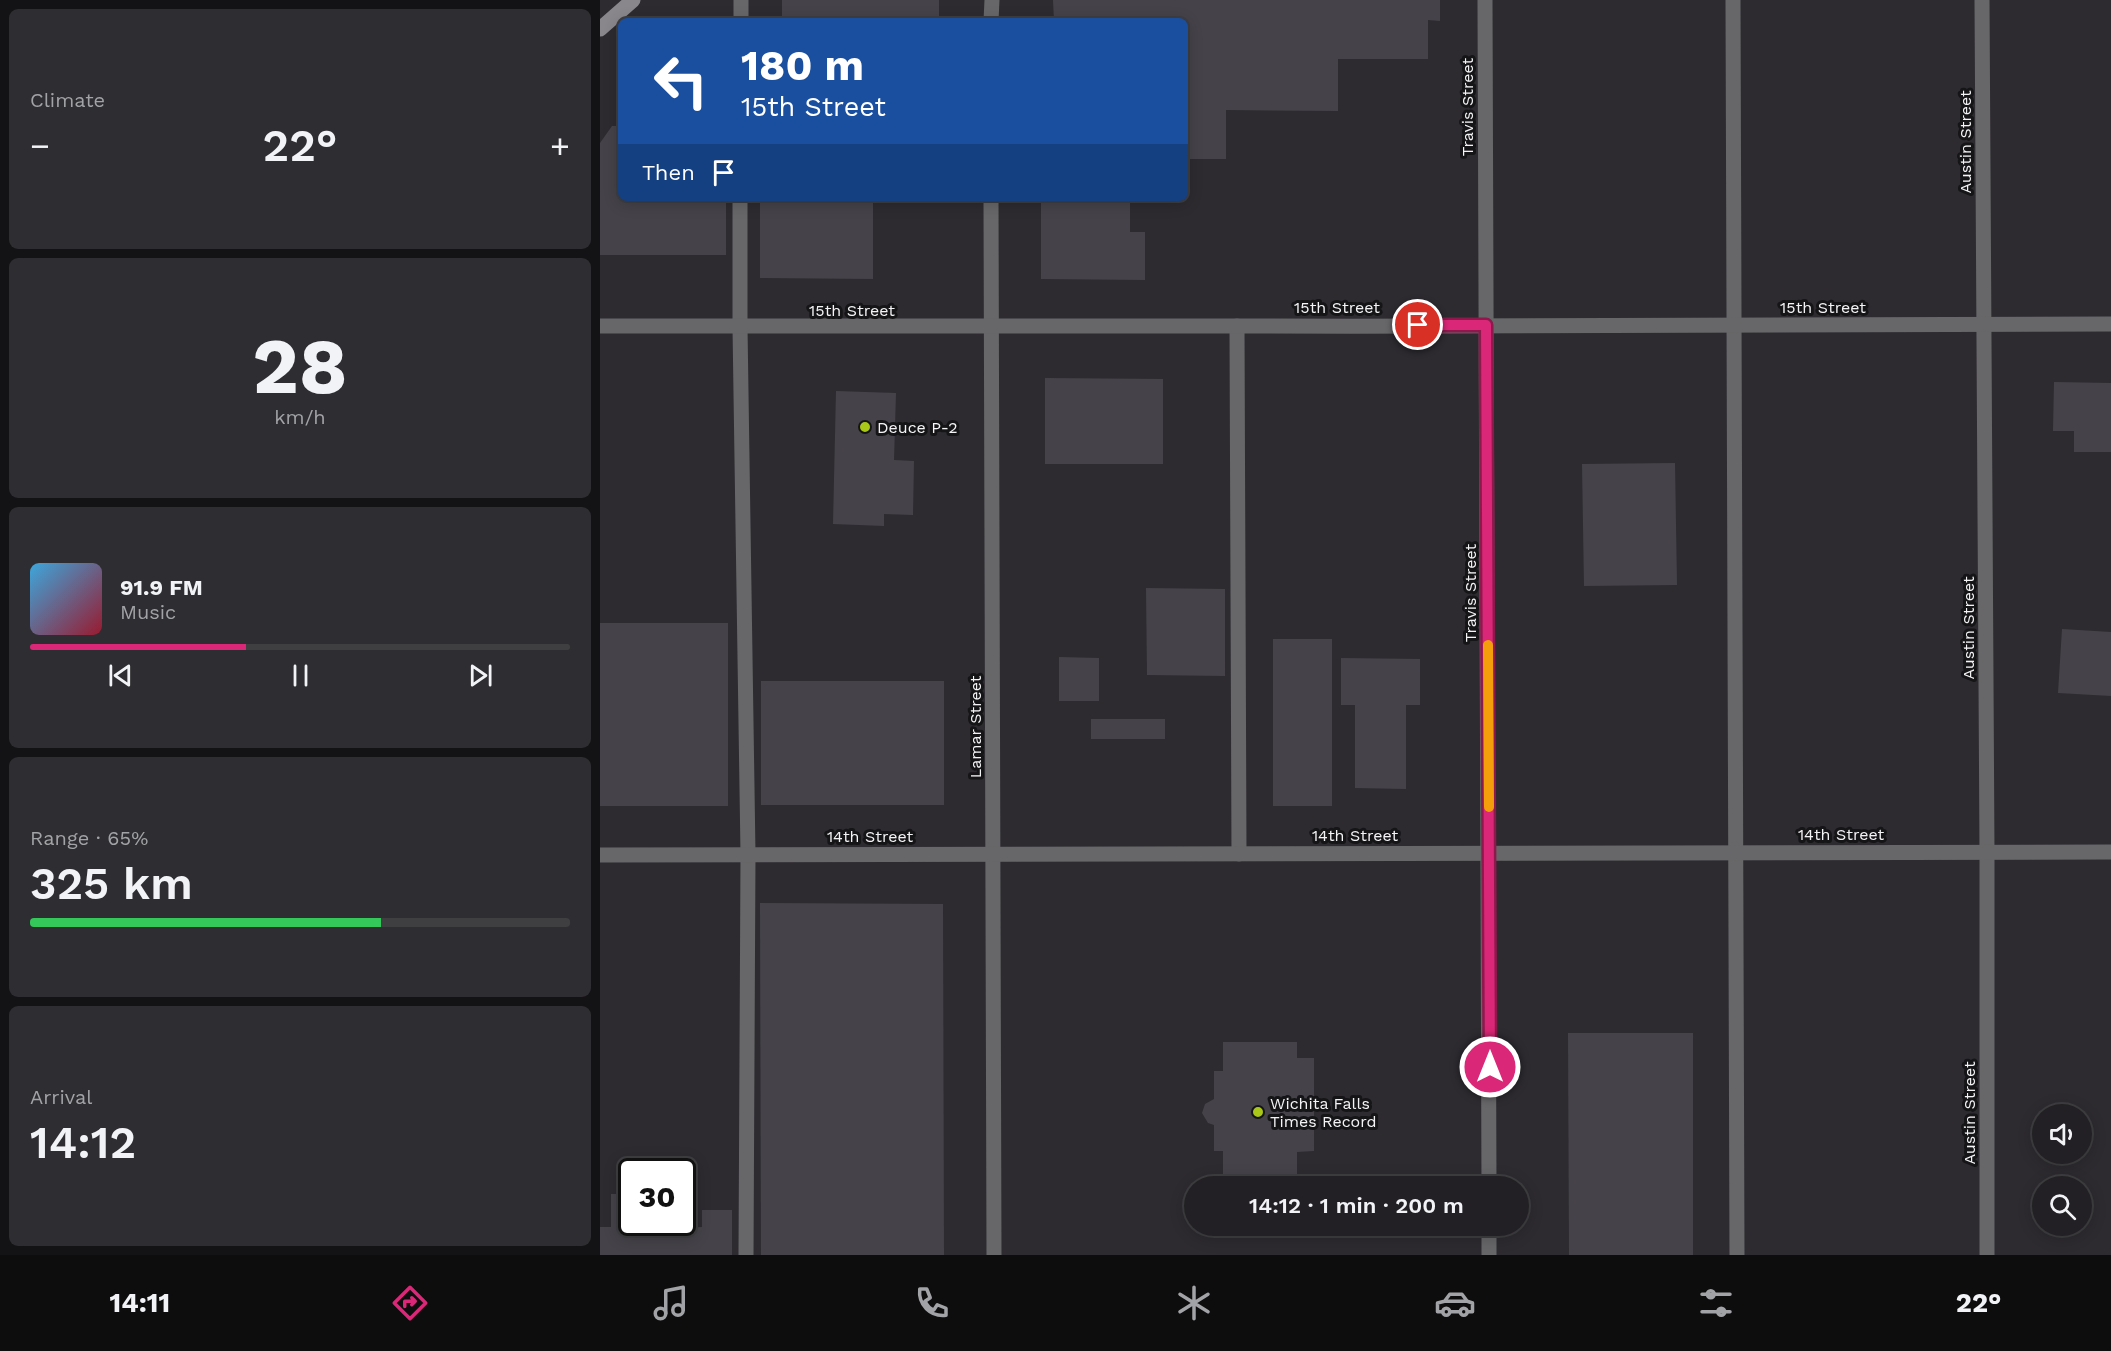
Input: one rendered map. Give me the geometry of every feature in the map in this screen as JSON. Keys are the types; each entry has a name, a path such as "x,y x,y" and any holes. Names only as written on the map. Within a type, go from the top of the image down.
{"main road":[{"path":"600,29 633,0"}],"street":[{"path":"741,0 741,18"},
{"path":"991,18 992,0"},
{"name":"Travis Street","path":"1485,0 1490,1176"},
{"path":"1733,0 1737,1255"},
{"name":"Austin Street","path":"1982,0 1988,852 1987,1255"},
{"path":"740,201 748,854 746,1255"},
{"name":"Lamar Street","path":"991,201 994,1255"},
{"name":"15th Street","path":"600,326 991,328 2111,324"},
{"path":"1237,326 1239,854"},
{"name":"14th Street","path":"600,855 2111,852"},
{"path":"1489,1255 1490,1236"}],"building":[{"path":"782,0 939,0 939,18 782,18"},
{"path":"1053,0 1440,0 1440,21 1428,20 1428,59 1338,59 1338,111 1226,110 1226,159 1188,159 1188,18 1054,18"},
{"path":"612,126 618,126 618,201 726,201 726,255 600,255 600,143"},
{"path":"760,201 873,201 873,279 760,278"},
{"path":"1041,201 1130,201 1130,232 1145,232 1145,280 1041,279"},
{"path":"1045,378 1163,379 1163,464 1045,464"},
{"path":"2054,382 2111,383 2111,452 2074,452 2074,431 2053,431"},
{"name":"Deuce P-2","path":"836,391 896,393 894,460 914,461 913,515 884,514 884,526 833,524"},
{"path":"1675,463 1677,585 1584,586 1582,464"},
{"path":"1146,588 1225,589 1225,676 1147,675"},
{"path":"600,623 728,623 728,806 600,806"},
{"path":"2062,629 2111,632 2111,696 2058,693"},
{"path":"1273,639 1332,639 1332,806 1273,806"},
{"path":"1059,657 1099,658 1099,701 1059,701"},
{"path":"1341,658 1420,659 1420,705 1406,705 1406,789 1355,788 1355,705 1341,705"},
{"path":"761,681 944,681 944,805 761,805"},
{"path":"1091,719 1165,719 1165,739 1091,739"},
{"path":"760,903 943,904 944,1255 761,1255"},
{"path":"1568,1033 1693,1033 1693,1255 1569,1255"},
{"name":"Wichita Falls Times Record","path":"1223,1042 1297,1042 1297,1058 1314,1058 1314,1151 1297,1152 1297,1176 1223,1176 1223,1151 1214,1151 1214,1125 1208,1123 1202,1113 1205,1104 1214,1099 1214,1071 1223,1071"},
{"path":"611,1194 618,1194 618,1236 696,1236 696,1227 702,1227 702,1210 732,1210 732,1255 600,1255 600,1227 611,1227"}],"slow traffic":[{"path":"1488,645 1489,807"}],"place":[{"name":"Deuce P-2","path":"865,427"},
{"name":"Wichita Falls Times Record","path":"1258,1112"}],"route":[{"path":"1418,325 1486,325 1490,1067"}]}
